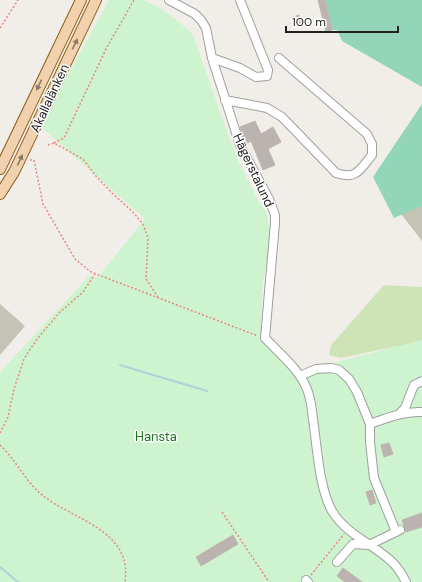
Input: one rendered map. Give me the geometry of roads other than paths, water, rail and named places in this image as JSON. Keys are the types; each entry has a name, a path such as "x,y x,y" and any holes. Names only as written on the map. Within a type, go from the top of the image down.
{"main road":[{"name":"Akallalänken","path":"0,169 81,0"},
{"name":"Akallalänken","path":"0,194 14,172 96,0"}],"street":[{"name":"Hägerstalund","path":"169,0 195,14 206,28 212,58 240,145 269,199 275,215 265,338 300,376"},
{"path":"212,58 240,68 256,77 267,76 268,70 240,0"},
{"path":"225,100 267,108 282,117 336,173 345,176 357,173 372,155 372,144 367,134 279,58"},
{"path":"337,562 353,544 369,545 398,531 374,478 370,442 370,424 357,392 345,374 339,370 324,368 316,369 300,376 307,390 311,404 322,477 328,503 339,521 348,530 369,545 391,561 406,582"},
{"path":"398,414 404,408 414,385 422,381"},
{"path":"370,424 398,414 422,412"}],"waterway":[{"path":"120,365 207,391"},
{"path":"0,567 18,582"}],"park label":[{"name":"Hansta","path":"156,436"}]}
